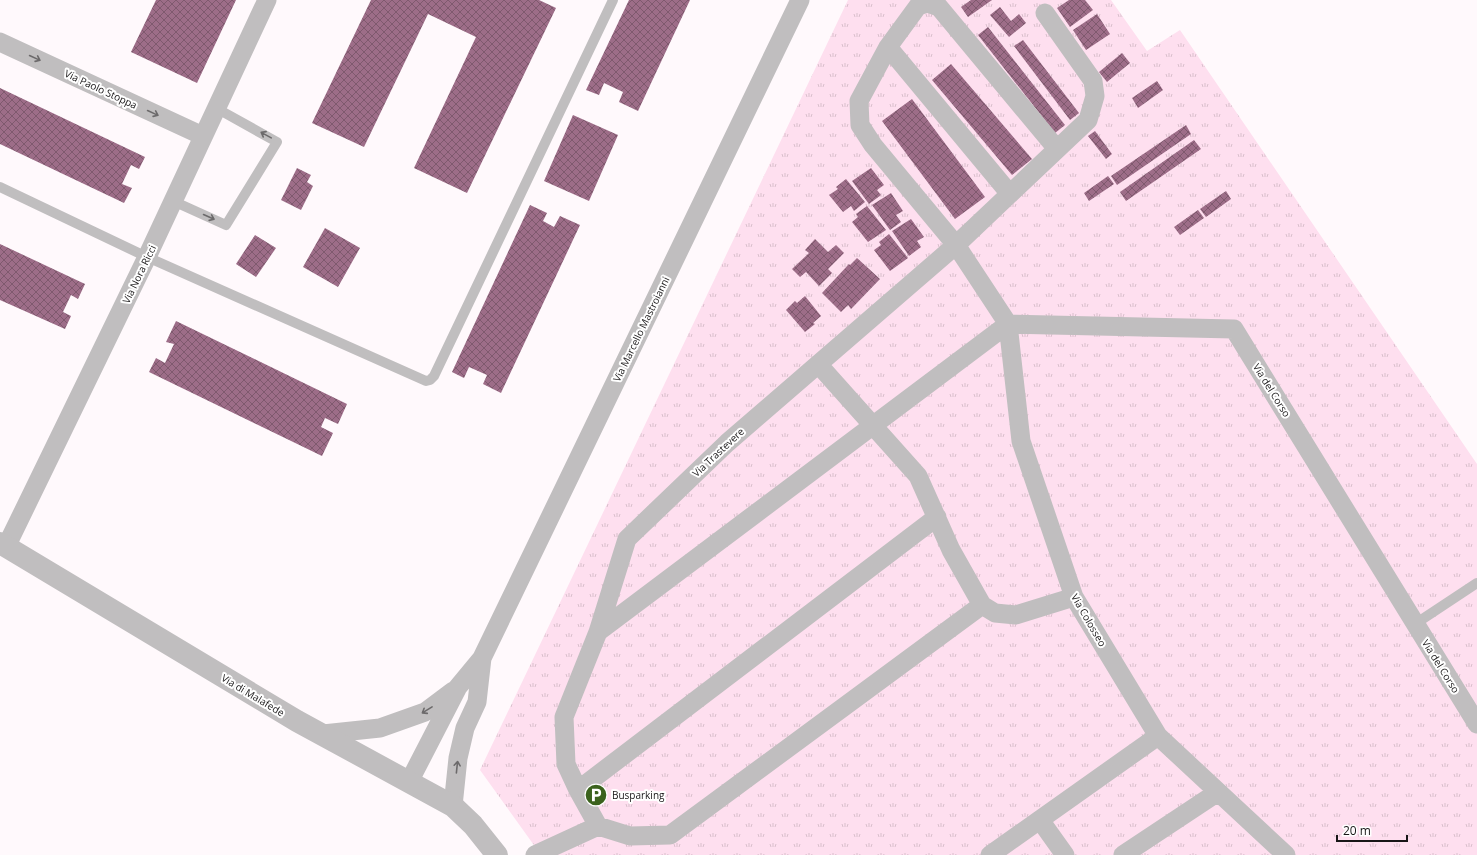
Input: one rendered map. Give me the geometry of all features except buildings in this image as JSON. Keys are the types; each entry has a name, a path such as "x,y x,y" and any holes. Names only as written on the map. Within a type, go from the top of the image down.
{"street":[{"name":"Via Nora Ricci","path":"3,545 147,258 267,0"},
{"name":"Via Marcello Mastroianni","path":"482,658 800,0"},
{"path":"598,632 1008,324 956,245 872,145 860,125 859,102 888,47 918,6 928,3 939,8 1057,149"},
{"name":"Via Trastevere","path":"578,790 566,764 564,717 598,632 627,539 727,443 956,245 1088,120 1095,96 1093,81 1045,13"},
{"name":"Via Paolo Stoppa","path":"0,42 203,136"},
{"path":"888,47 1010,194"},
{"name":"Via Colosseo","path":"1008,324 1021,441 1074,597 1158,736 1285,855"},
{"name":"Via del Corso","path":"1008,324 1234,329 1477,724"},
{"path":"818,364 918,476 951,550 982,605 995,613 1016,614 1074,597"},
{"path":"937,517 578,790 598,826 630,836 670,835 982,605"},
{"name":"Via di Malafede","path":"3,545 297,721 453,806 474,825 497,855"},
{"path":"409,782 458,687 482,658"},
{"path":"453,806 458,758 465,728 477,702 482,658"},
{"path":"323,734 380,728 425,712 458,687"},
{"path":"990,855 1158,736"},
{"path":"1123,855 1218,792"},
{"path":"1040,820 1065,855"},
{"path":"535,855 555,851 598,826"}],"lane":[{"path":"0,187 147,258 421,379 426,381 430,380 434,376 613,0"},
{"path":"173,202 226,225 277,142 216,108"},
{"path":"1415,624 1477,583"}],"green space":[{"path":"848,0 1111,0 1147,51 1180,30 1477,464 1477,855 541,855 480,770"}],"place":[{"name":"Busparking","path":"596,795"}]}
